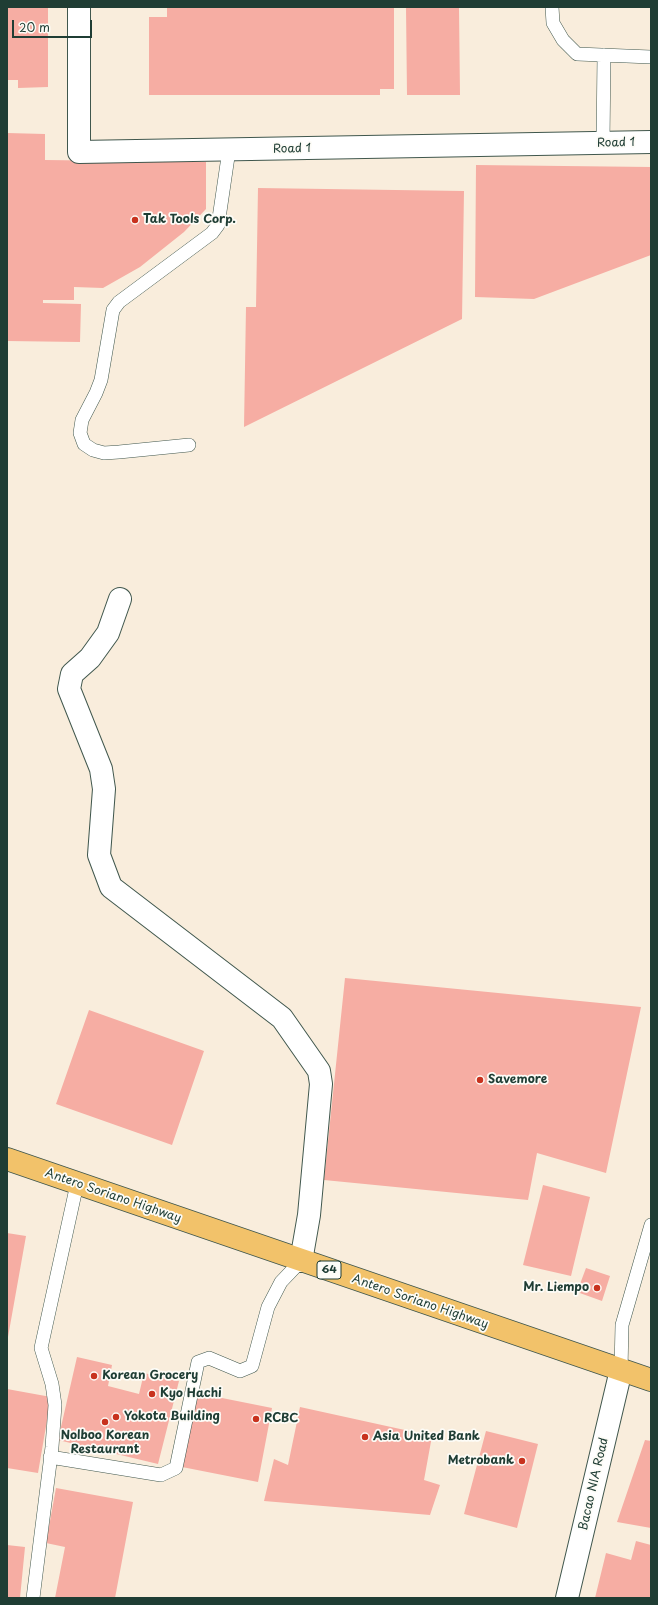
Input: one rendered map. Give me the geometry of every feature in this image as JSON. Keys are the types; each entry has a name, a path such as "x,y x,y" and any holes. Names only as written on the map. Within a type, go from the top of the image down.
{"main road":[{"name":"Antero Soriano Highway","path":"7,1159 651,1380"}],"street":[{"name":"Road 1","path":"79,7 79,152 651,142"},
{"path":"120,598 108,633 90,658 72,674 69,689 101,769 104,789 99,855 111,887 282,1018 319,1071 321,1084 309,1215 301,1261"},
{"name":"Bacao NIA Road","path":"567,1598 621,1370"}],"lane":[{"path":"552,7 553,23 563,40 577,54 651,57"},
{"path":"603,143 604,55"},
{"path":"189,445 119,452 98,451 93,450 84,444 80,433 82,420 101,380 113,310 119,302 212,234 218,225 229,150"},
{"path":"32,1598 55,1405 52,1384 41,1348 77,1184"},
{"path":"621,1370 622,1325 651,1225"},
{"path":"50,1457 161,1475 176,1468 198,1362 208,1358 240,1372 252,1366 268,1307 281,1282 301,1261"}],"building":[{"path":"7,7 48,7 48,87 18,88 18,80 7,80"},
{"path":"167,7 394,7 394,89 380,89 380,95 149,95 149,17 167,17"},
{"path":"406,7 459,7 460,95 407,95"},
{"path":"7,133 45,134 45,160 206,162 206,209 184,232 140,267 103,288 74,287 74,300 43,300 43,303 81,304 80,342 7,341"},
{"path":"476,165 651,167 651,255 534,299 475,297"},
{"path":"258,188 464,191 462,319 244,427 246,307 256,307"},
{"name":"Savemore","path":"345,978 641,1007 606,1173 537,1153 528,1200 324,1180"},
{"path":"89,1010 204,1051 172,1145 56,1104"},
{"path":"543,1185 590,1197 571,1276 523,1265"},
{"path":"7,1233 26,1236 8,1337 7,1337"},
{"path":"586,1268 610,1276 602,1301 577,1292"},
{"name":"Yokota Building","path":"77,1357 112,1365 108,1386 139,1394 144,1373 179,1381 158,1464 58,1440"},
{"path":"7,1389 51,1397 38,1473 7,1468"},
{"path":"197,1393 272,1408 258,1482 182,1467"},
{"path":"300,1407 432,1436 424,1480 440,1485 430,1515 264,1501 274,1459 288,1465"},
{"path":"486,1431 538,1444 517,1528 464,1514"},
{"path":"645,1440 651,1441 651,1528 617,1522"},
{"path":"56,1488 133,1502 115,1598 55,1598 65,1547 46,1543"},
{"path":"636,1541 651,1545 651,1598 595,1598 606,1553 631,1560"},
{"path":"7,1545 25,1547 20,1598 7,1598"}],"place":[{"name":"Tak Tools Corp.","path":"135,220"},
{"name":"Savemore","path":"480,1080"},
{"name":"Mr. Liempo","path":"597,1288"},
{"name":"Korean Grocery","path":"94,1376"},
{"name":"Kyo Hachi","path":"152,1394"},
{"name":"Yokota Building","path":"116,1417"},
{"name":"RCBC","path":"256,1419"},
{"name":"Nolboo Korean Restaurant","path":"105,1422"},
{"name":"Asia United Bank","path":"365,1437"},
{"name":"Metrobank","path":"522,1461"}]}
